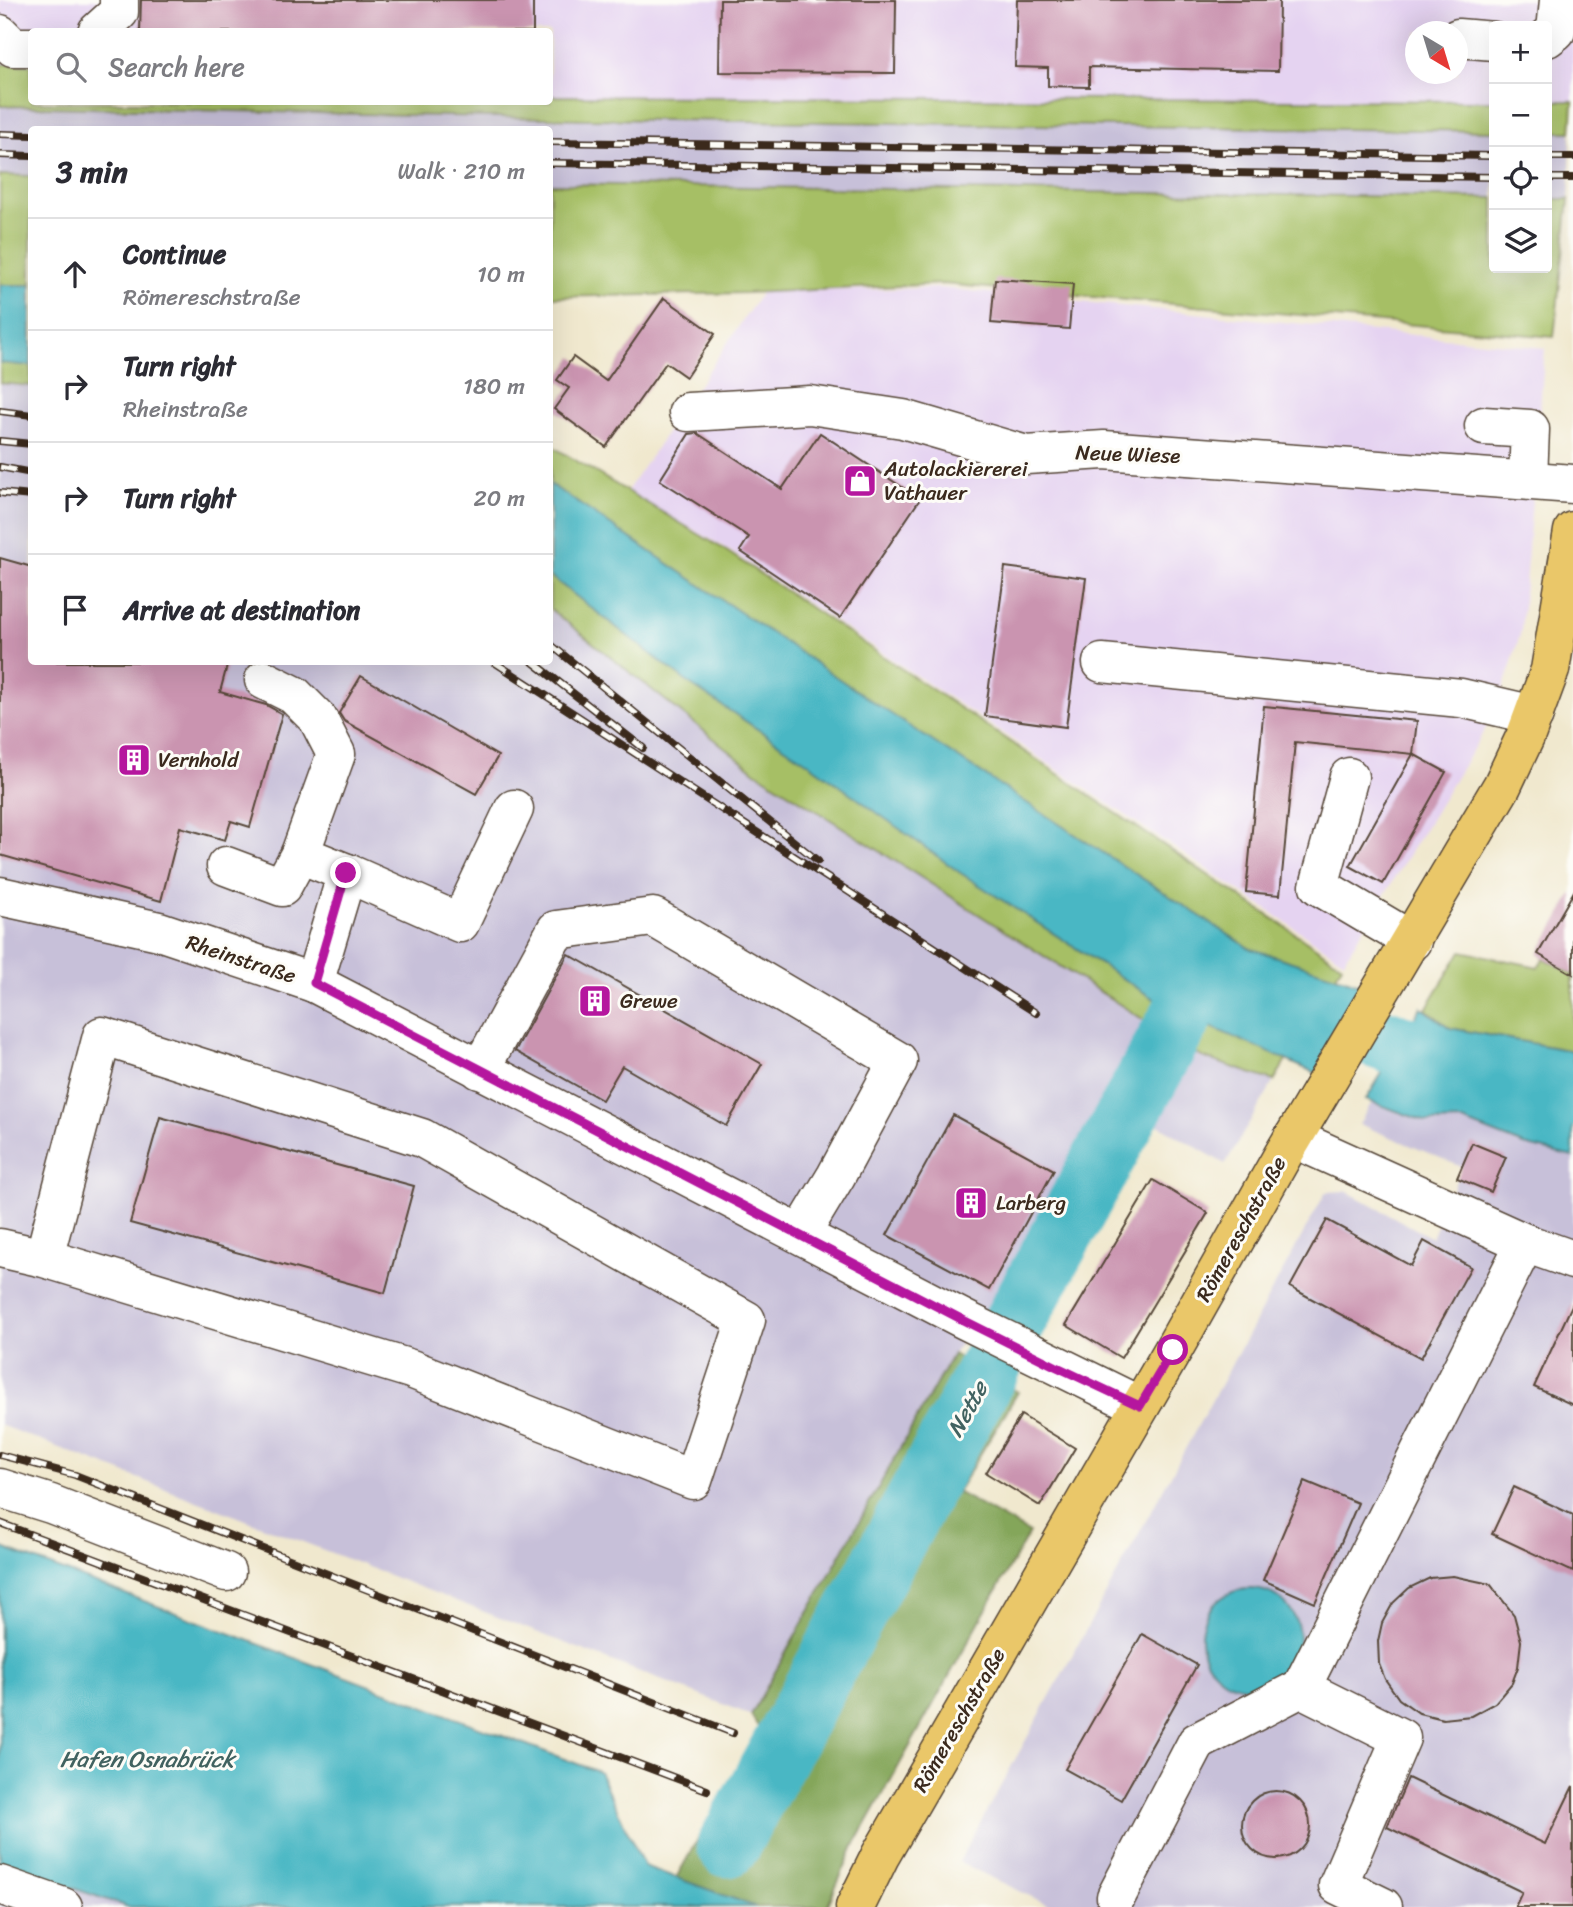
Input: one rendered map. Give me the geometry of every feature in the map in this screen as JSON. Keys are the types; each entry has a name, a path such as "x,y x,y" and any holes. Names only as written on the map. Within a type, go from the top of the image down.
{"main road":[{"name":"Römereschstraße","path":"855,1907 880,1856 1293,1138 1502,786 1534,715 1550,670 1573,531"}],"street":[{"path":"101,28 119,12 119,0"},
{"path":"1552,34 1556,31 1559,0"},
{"path":"0,34 13,47 28,47"},
{"path":"1468,39 1489,41"},
{"name":"Neue Wiese","path":"688,412 810,405 902,419 1026,455 1104,450 1573,484"},
{"path":"1484,426 1530,429 1528,479"},
{"path":"1102,663 1461,698 1534,715"},
{"path":"226,866 282,887 300,854 335,754 318,719 294,695 264,680"},
{"path":"1349,777 1319,886 1412,940"},
{"path":"300,854 460,923 513,809"},
{"path":"314,983 346,873"},
{"name":"Rheinstraße","path":"0,897 159,931 314,983 965,1321 1140,1406"},
{"path":"480,1070 556,930 653,917 898,1061 836,1176 801,1234"},
{"path":"0,1248 44,1258 411,1369 693,1480 746,1320 422,1139 102,1036 44,1258"},
{"path":"1293,1138 1525,1243 1573,1260"},
{"path":"1116,1897 1198,1742 1301,1688 1525,1243"},
{"path":"0,1488 51,1504 226,1572"},
{"path":"1301,1688 1401,1738 1338,1885 1383,1907"},
{"path":"0,1885 63,1907"}],"shaded area":[{"path":"0,0 1573,0 1573,101 1552,101 1552,21 1489,21 1489,101 553,96 553,28 28,28 28,65 0,64"},
{"path":"0,106 588,119 1489,131 1489,198 553,184 553,126 28,126 28,176 0,175"},
{"path":"1552,132 1571,132 1569,199 1552,199"},
{"path":"941,288 1545,348 1521,631 1509,672 1492,718 1344,961 724,547 627,491 762,292"},
{"path":"0,383 28,386 28,665 553,665 553,611 756,772 1202,1057 1274,1081 1225,1164 1105,1094 997,1293 953,1354 751,1715 0,1425"},
{"path":"1573,893 1573,1907 1053,1907 959,1862 1326,1192 1346,1191 1432,1238 1462,1167 1359,1124 1461,951 1538,966 1544,958 1538,954"},
{"path":"0,1863 128,1907 0,1907"}],"green space":[{"path":"0,64 28,65 28,105 553,105 553,96 1489,101 1489,131 588,119 0,106"},
{"path":"1552,101 1573,101 1571,132 1552,132"},
{"path":"0,175 28,176 28,386 0,383"},
{"path":"553,184 1489,198 1489,273 1552,273 1552,199 1569,199 1554,337 943,284 747,293 553,297"},
{"path":"553,447 722,548 1342,965 1274,1081 1202,1057 756,772 553,611"},
{"path":"1461,951 1538,967 1544,958 1573,974 1573,1051 1450,1028 1426,1009"},
{"path":"953,1354 1018,1392 957,1492 1029,1533 854,1846 827,1907 756,1907 676,1878 760,1730 751,1715"}],"water":[{"path":"0,285 28,285 28,366 0,363"},
{"path":"553,486 906,724 1249,948 1382,991 1329,1079 1168,1008 959,872 807,762 691,685 553,578"},
{"path":"1421,1007 1450,1028 1573,1051 1573,1157 1524,1145 1463,1121 1427,1122 1366,1100"},
{"name":"Hafen Osnabrück","path":"0,1547 599,1772 644,1866 756,1907 128,1907 0,1863"},
{"path":"1250,1589 1277,1597 1291,1611 1299,1638 1291,1665 1277,1679 1250,1687 1223,1679 1209,1665 1201,1638 1209,1611 1223,1597"}],"building":[{"path":"141,0 533,0 533,28 140,28"},
{"path":"720,0 896,0 895,73 719,72"},
{"path":"1017,0 1279,0 1278,71 1089,67 1089,87 1048,86 1048,68 1015,67"},
{"path":"995,279 1073,284 1069,329 991,323"},
{"path":"664,298 715,334 686,377 666,363 606,447 554,409 569,388 557,380 573,357 606,381"},
{"path":"697,433 782,489 820,433 920,499 840,618 740,551 749,537 660,480 689,434"},
{"name":"Vernhold","path":"0,558 28,566 28,665 227,665 220,692 266,705 282,714 250,827 231,821 225,840 180,827 161,901 0,855"},
{"path":"1005,567 1086,578 1066,727 985,716"},
{"path":"361,676 498,756 476,794 344,721 339,713"},
{"path":"1264,706 1417,721 1413,754 1295,742 1280,895 1246,892"},
{"path":"1413,754 1446,772 1383,884 1350,866"},
{"path":"1573,893 1573,974 1538,954"},
{"name":"Grewe","path":"568,954 762,1064 726,1126 622,1066 602,1100 515,1051"},
{"name":"Larberg","path":"953,1115 1054,1170 989,1290 887,1235"},
{"path":"160,1117 414,1186 385,1293 130,1223"},
{"path":"1472,1143 1506,1157 1491,1192 1457,1178"},
{"path":"1153,1180 1208,1213 1121,1358 1066,1325"},
{"path":"1327,1220 1411,1266 1424,1241 1471,1267 1421,1358 1290,1287"},
{"path":"1573,1303 1573,1405 1534,1387"},
{"path":"1021,1415 1075,1448 1040,1506 986,1473"},
{"path":"1305,1481 1358,1503 1315,1603 1263,1580"},
{"path":"1514,1487 1573,1515 1573,1572 1492,1534"},
{"path":"1453,1576 1490,1584 1514,1615 1521,1641 1518,1667 1512,1683 1495,1703 1471,1716 1443,1719 1419,1713 1399,1699 1385,1679 1379,1664 1378,1641 1382,1623 1393,1603 1409,1588 1430,1578"},
{"path":"1142,1634 1197,1665 1121,1800 1065,1769"},
{"path":"1408,1778 1545,1844 1573,1786 1573,1907 1515,1907 1522,1892 1387,1827"},
{"path":"1276,1791 1289,1794 1300,1801 1307,1812 1310,1825 1307,1838 1300,1849 1289,1856 1276,1859 1263,1856 1252,1849 1245,1838 1242,1825 1245,1812 1252,1801 1263,1794"}],"waterway":[{"name":"Nette","path":"728,1846 1206,971"},
{"path":"1294,1009 1467,1068 1573,1095"}],"railway":[{"path":"0,134 28,135"},
{"path":"553,142 1489,156"},
{"path":"0,155 28,156"},
{"path":"1552,157 1573,157"},
{"path":"553,163 1489,177"},
{"path":"1552,178 1573,178"},
{"path":"0,411 28,414"},
{"path":"0,441 28,444"},
{"path":"0,467 28,472"},
{"path":"0,493 28,496"},
{"path":"553,646 818,861"},
{"path":"499,665 1036,1013"},
{"path":"537,665 643,748"},
{"path":"0,1455 75,1475 733,1733"},
{"path":"0,1523 707,1790"}],"place":[{"name":"Autolackiererei Vathauer","path":"860,481"},
{"name":"Vernhold","path":"134,760"},
{"name":"Grewe","path":"595,1001"},
{"name":"Larberg","path":"971,1203"}],"route":[{"path":"346,873 314,983 965,1321 1140,1406 1173,1350"}]}
